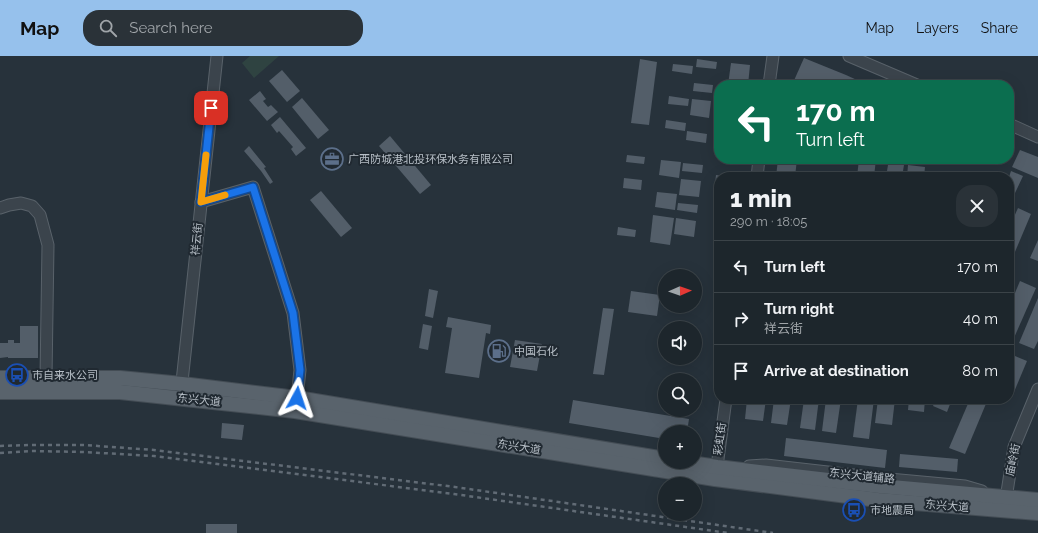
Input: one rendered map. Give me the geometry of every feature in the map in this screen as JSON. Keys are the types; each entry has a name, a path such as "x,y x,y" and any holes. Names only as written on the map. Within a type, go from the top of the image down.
{"main road":[{"name":"东兴大道","path":"0,378 120,378 182,384 297,398 658,458"},
{"name":"东兴大道","path":"0,392 120,392 295,411 716,473 878,500 1005,504 1038,500"},
{"name":"东兴大道","path":"702,468 716,473 865,481 1005,504 1038,513"}],"street":[{"name":"祥云街","path":"180,398 217,56"},
{"path":"770,80 773,56"},
{"path":"849,56 905,80"},
{"path":"1014,126 1038,137"},
{"path":"201,202 253,187 293,313 300,370 297,398"},
{"path":"0,208 21,203 32,206 40,215 42,222 48,245 46,378"},
{"name":"庙岭街","path":"1005,504 1014,447 1038,389"},
{"name":"彩虹街","path":"716,473 725,404"},
{"name":"东兴大道辅路","path":"716,473 766,465 805,470 865,481"},
{"path":"805,470 819,479"}],"green space":[{"path":"250,56 279,56 254,78 242,63"}],"building":[{"path":"804,58 857,80 794,80"},
{"path":"640,59 657,62 649,125 631,123"},
{"path":"697,59 717,62 716,69 696,67"},
{"path":"731,63 750,65 748,80 729,80"},
{"path":"673,64 693,66 692,74 672,71"},
{"path":"282,70 300,91 287,102 269,81"},
{"path":"694,83 713,85 712,93 693,91"},
{"path":"260,91 266,99 263,101 268,107 271,105 278,112 267,121 249,100"},
{"path":"669,96 689,99 688,106 668,104"},
{"path":"302,98 329,130 318,139 292,107"},
{"path":"692,99 711,101 709,118 690,115"},
{"path":"280,117 306,148 296,156 291,149 293,147 279,131 277,133 271,125"},
{"path":"666,120 686,123 685,131 665,128"},
{"path":"687,131 707,134 706,143 686,140"},
{"path":"390,136 431,185 420,194 379,146"},
{"path":"249,146 266,167 264,168 273,182 270,184 244,151"},
{"path":"1020,150 1038,157 1038,178 1012,167"},
{"path":"627,155 645,157 644,164 626,162"},
{"path":"661,160 681,162 679,178 659,175"},
{"path":"683,163 703,165 702,173 682,171"},
{"path":"777,164 796,164 796,172 777,172"},
{"path":"858,164 875,164 875,172 858,172"},
{"path":"888,164 904,164 903,172 887,172"},
{"path":"908,165 925,167 924,172 907,172"},
{"path":"1014,172 1023,176 1014,193"},
{"path":"624,178 642,180 641,190 623,188"},
{"path":"681,179 701,181 699,197 679,195"},
{"path":"321,191 352,228 341,237 310,200"},
{"path":"657,192 677,194 675,210 655,207"},
{"path":"678,203 698,205 697,213 677,210"},
{"path":"1018,208 1031,214 1014,254 1014,217"},
{"path":"653,215 674,218 670,245 650,242"},
{"path":"676,218 696,221 694,237 674,234"},
{"path":"618,227 636,230 635,237 617,235"},
{"path":"1038,240 1038,261 1030,258"},
{"path":"1020,281 1036,288 1014,338 1014,295"},
{"path":"429,289 438,291 433,318 425,316"},
{"path":"631,291 658,295 657,316 628,312"},
{"path":"1038,298 1038,341 1034,349 1019,343"},
{"path":"603,308 614,309 604,375 593,374"},
{"path":"448,317 491,325 490,334 486,333 479,378 445,373 452,328 446,327"},
{"path":"423,324 432,326 428,350 419,348"},
{"path":"20,326 38,326 38,358 0,358 0,343 8,343 8,340 14,340 14,343 20,343"},
{"path":"515,340 542,344 537,371 510,367"},
{"path":"1015,356 1027,361 1014,392"},
{"path":"573,400 658,414 658,417 677,417 689,419 688,425 658,425 658,438 569,423"},
{"path":"746,404 765,404 763,421 745,419"},
{"path":"773,404 790,404 787,425 771,423"},
{"path":"803,404 818,404 815,430 800,428"},
{"path":"825,404 840,404 836,433 822,431"},
{"path":"857,404 873,404 869,439 853,437"},
{"path":"877,404 894,404 892,425 875,423"},
{"path":"909,404 925,404 924,412 908,410"},
{"path":"934,404 950,404 947,412 933,406"},
{"path":"968,404 986,404 965,454 949,448"},
{"path":"222,423 244,425 242,440 221,438"},
{"path":"786,438 887,450 885,468 784,456"},
{"path":"900,454 958,459 957,472 899,467"},
{"path":"206,524 237,524 237,533 206,533"}],"railway":[{"path":"0,446 84,445 154,450 455,487 773,533"},
{"path":"0,453 31,451 84,452 154,456 454,494 728,533"}],"slow traffic":[{"path":"206,155 201,202 225,195"}],"place":[{"name":"广西防城港北投环保水务有限公司","path":"332,159"},
{"name":"中国石化","path":"499,351"},
{"name":"巿自来水公司","path":"17,375"},
{"name":"巿地震局","path":"854,510"}],"route":[{"path":"211,108 201,202 253,187 293,313 300,370 297,398"}]}
